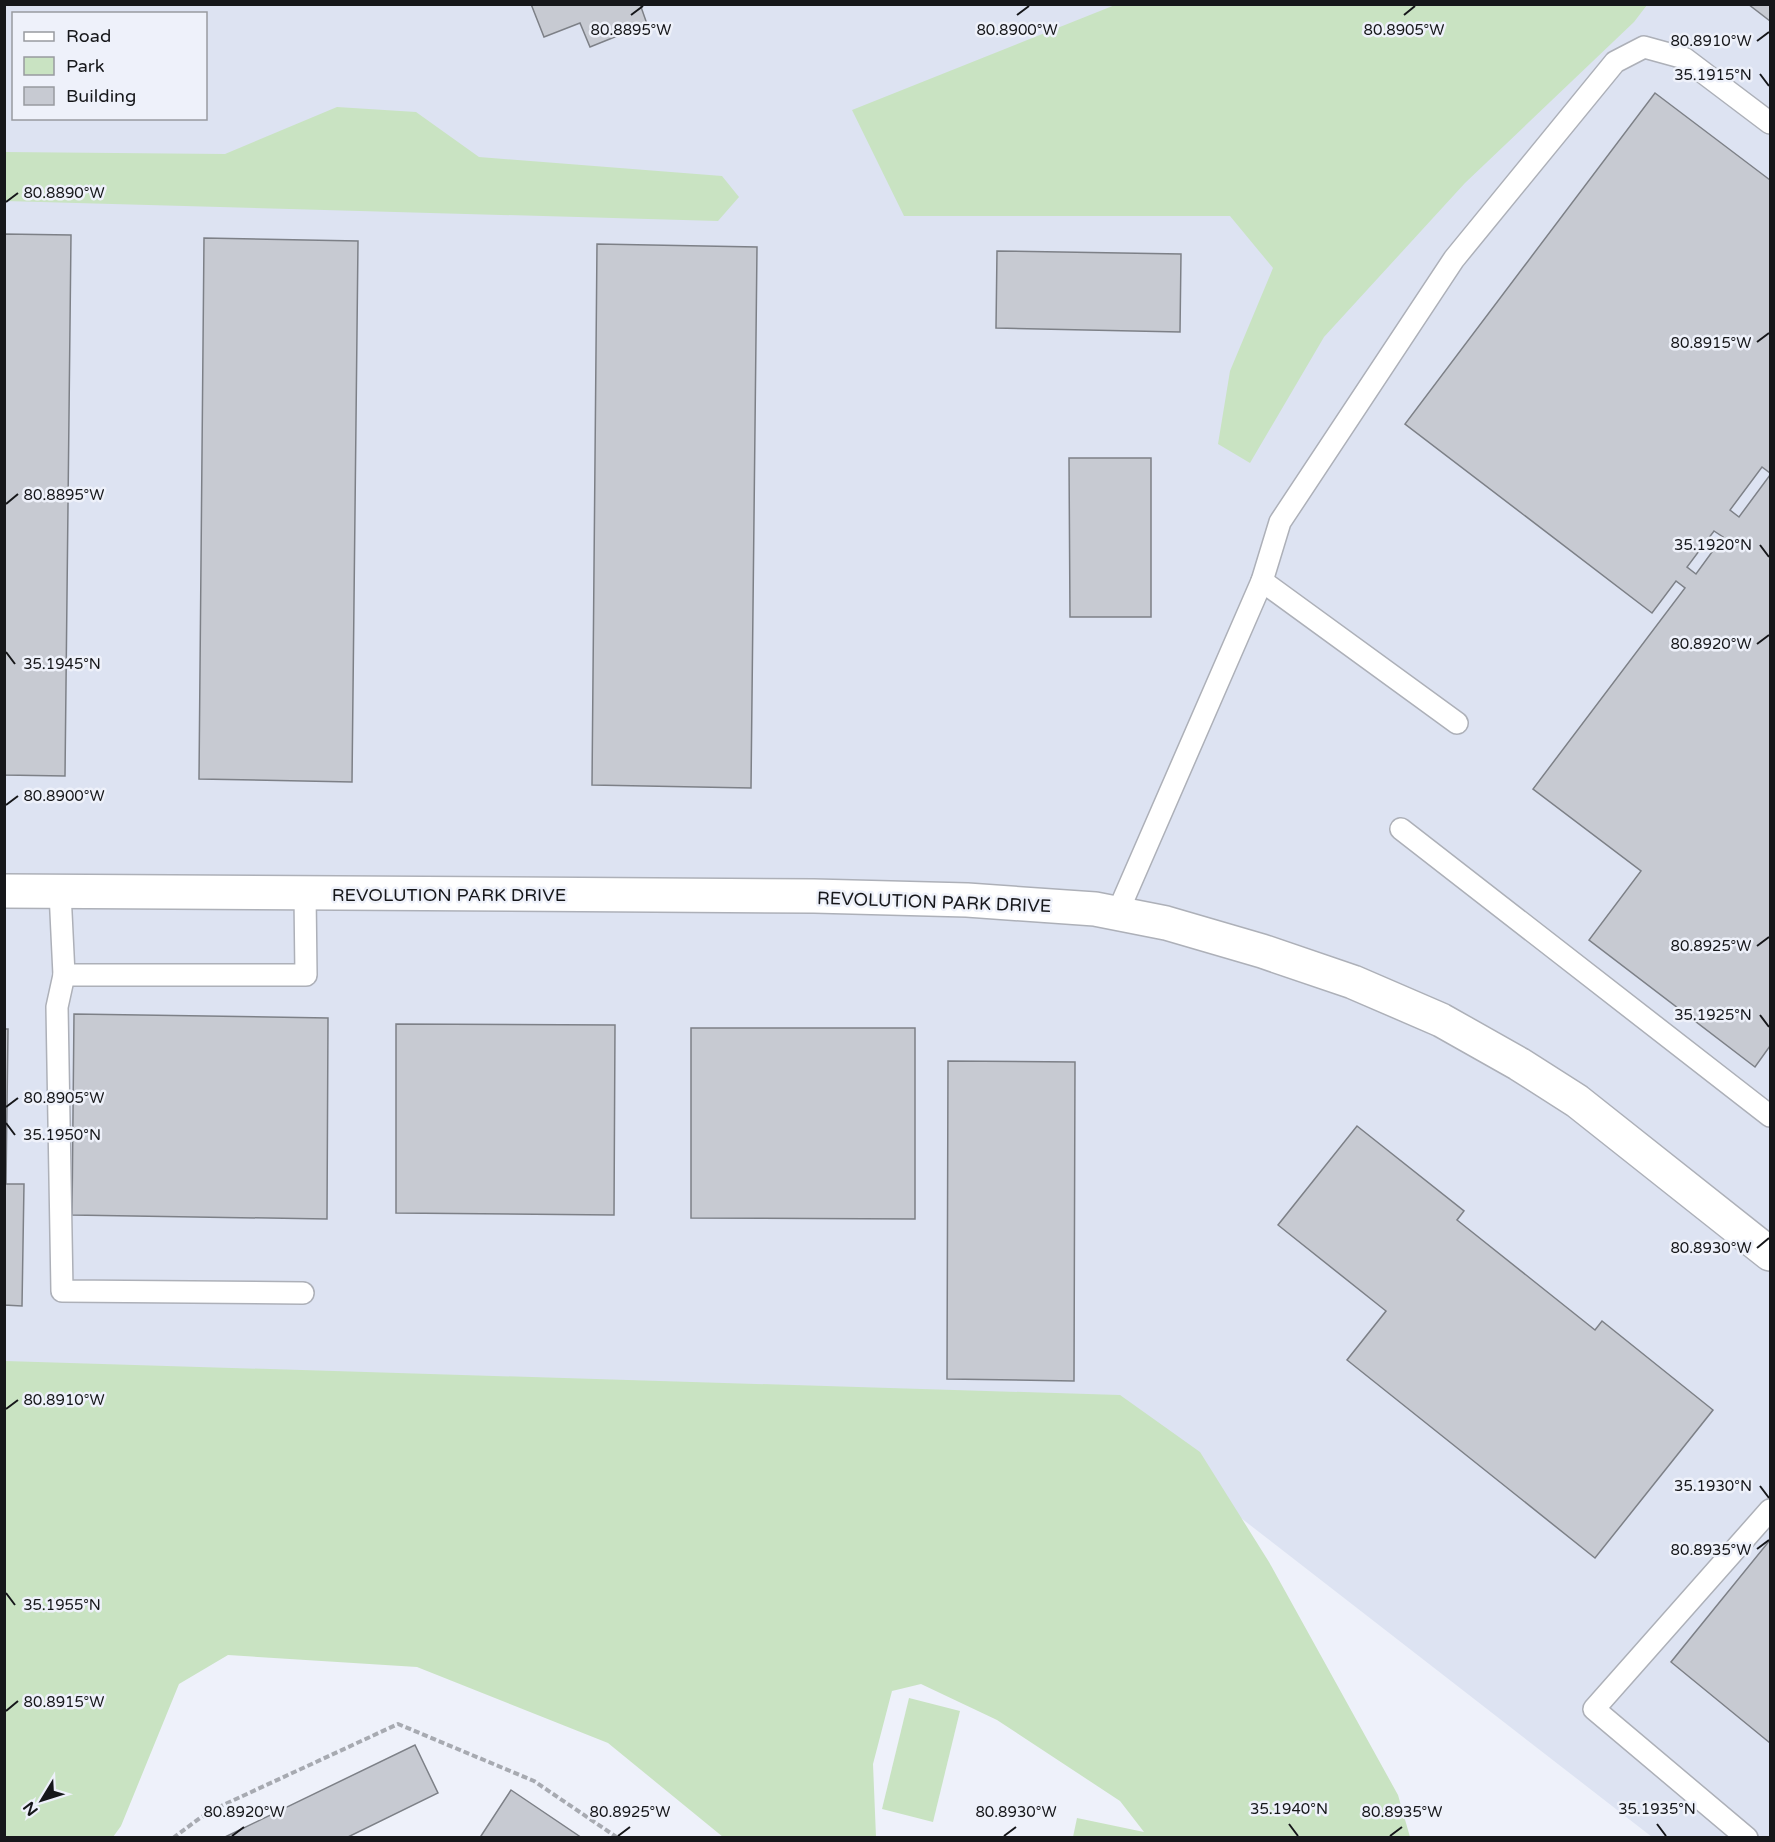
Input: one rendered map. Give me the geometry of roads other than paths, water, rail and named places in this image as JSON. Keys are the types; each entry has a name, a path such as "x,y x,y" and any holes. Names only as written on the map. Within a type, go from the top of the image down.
{"street":[{"name":"REVOLUTION PARK DRIVE","path":"4,891 814,896 967,900 1095,909 1166,923 1262,951 1353,982 1441,1020 1519,1064 1577,1101 1770,1254"}],"lane":[{"path":"1117,914 1262,581 1280,522 1454,259 1615,62 1644,46 1684,58 1770,123"},
{"path":"1262,581 1457,723"},
{"path":"1401,829 1770,1116"},
{"path":"60,892 64,975 57,1007 63,1291 303,1293"},
{"path":"64,975 306,975 305,894"},
{"path":"1747,1838 1594,1709 1770,1510"}]}
